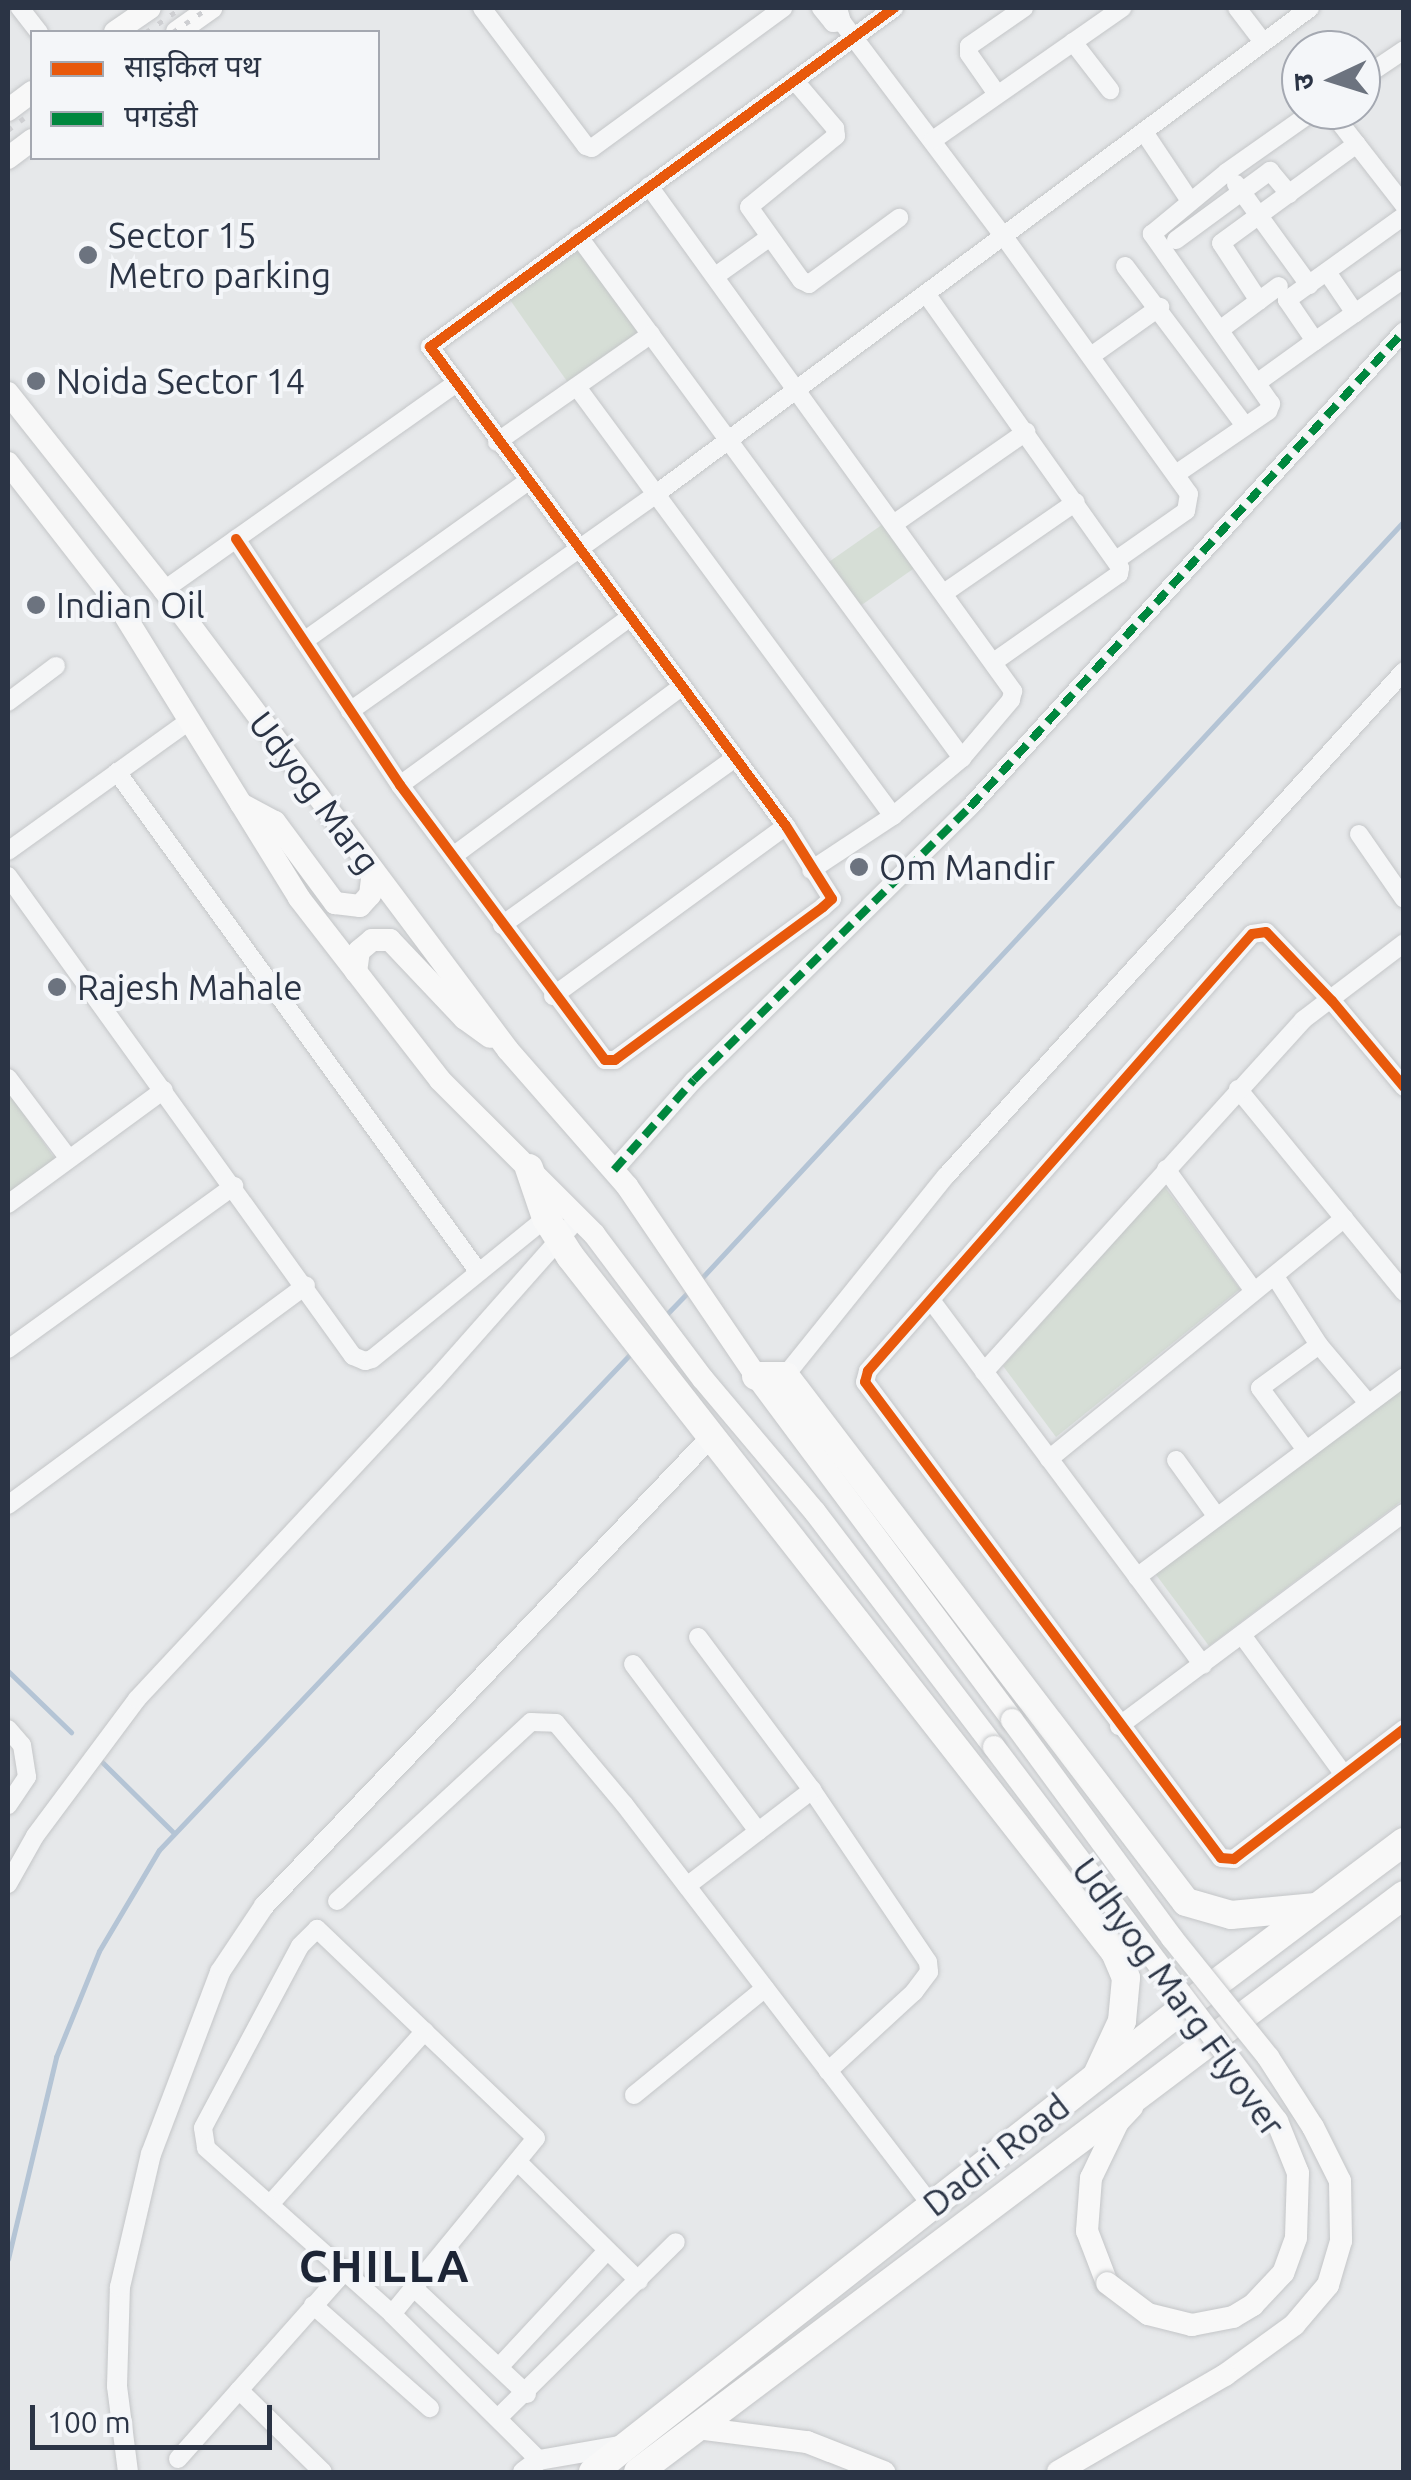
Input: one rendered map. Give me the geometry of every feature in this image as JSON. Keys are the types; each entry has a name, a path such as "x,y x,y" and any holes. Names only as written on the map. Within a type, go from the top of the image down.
{"highway":[{"path":"529,1168 558,1238 687,1410 1115,1952 1126,1978 1122,2020 1097,2075"},
{"path":"756,1376 785,1376 1186,1902 1231,1915 1318,1906"},
{"name":"Dadri Road","path":"629,2461 932,2206 1404,1842"},
{"name":"Dadri Road","path":"593,2472 629,2461 696,2428 1404,1895"},
{"path":"1115,1952 1186,1902"},
{"path":"1270,1996 1257,1988 1253,1976 1273,1952 1276,1938"}],"main road":[{"path":"118,30 150,8"},
{"path":"180,30 211,8"},
{"path":"8,110 30,94"},
{"path":"8,158 30,142"},
{"name":"Udyog Marg","path":"8,393 164,590 508,1050 621,1178 740,1350"},
{"name":"Udyog Marg","path":"8,464 118,602 299,898 440,1080 586,1225 703,1379"},
{"path":"240,804 274,822 335,904 360,906 370,895 374,870"},
{"path":"356,972 360,951 372,940 390,940 464,1018 508,1050"},
{"name":"Udhyog Marg Flyover","path":"740,1350 1172,1938 1268,2058 1314,2126 1340,2181 1341,2241 1328,2285 1294,2324 1225,2374 1058,2472"},
{"name":"Udhyog Marg Flyover","path":"703,1379 815,1512 1277,2120 1298,2173 1296,2238 1284,2273 1253,2305 1232,2317 1192,2325 1148,2314 1107,2283 1087,2231 1091,2178 1118,2122 1152,2086"},
{"path":"696,2428 760,2433 806,2442 884,2472"}],"street":[{"path":"20,8 37,30"},
{"path":"482,8 586,146 592,148 783,8"},
{"path":"821,8 833,23 894,8"},
{"path":"997,94 969,46 1024,8"},
{"path":"933,140 1122,8"},
{"path":"1238,8 1263,42"},
{"path":"350,710 656,494 1310,8"},
{"path":"236,538 400,785 599,1056 615,1060 832,900 786,826 454,384 432,351 432,342 795,81 844,22"},
{"path":"844,22 1189,494 1186,511 1116,560"},
{"path":"1074,42 1110,90"},
{"path":"1381,66 1404,50"},
{"path":"795,81 835,128 836,136 749,204 801,280 809,284 899,218"},
{"path":"1176,474 1270,407 1258,382 1152,234 1190,200 1286,130"},
{"path":"1345,130 1404,205"},
{"path":"1144,132 1190,200"},
{"path":"1259,301 1221,244 1356,144"},
{"path":"1176,240 1270,170 1288,194"},
{"path":"1228,172 1308,285"},
{"path":"649,186 1011,686 1011,700 962,758 893,816 812,870"},
{"path":"1316,340 1287,300 1404,216"},
{"path":"579,237 962,758"},
{"path":"717,275 770,237"},
{"path":"1125,266 1160,307 1245,426"},
{"path":"1327,272 1355,313"},
{"path":"1258,382 1404,279"},
{"path":"1221,330 1280,286"},
{"path":"928,295 1116,560 1119,574 994,662"},
{"path":"1090,356 1160,307"},
{"path":"621,1178 694,1080 970,807 1404,331"},
{"path":"497,442 651,334"},
{"path":"164,590 454,384"},
{"path":"578,387 893,816"},
{"path":"894,523 1026,432"},
{"path":"304,641 526,482"},
{"path":"944,592 1076,502"},
{"path":"400,785 629,618"},
{"path":"8,702 56,666"},
{"path":"785,1376 946,1176 1404,671"},
{"path":"453,856 681,687"},
{"path":"8,851 189,721"},
{"path":"502,925 735,758"},
{"path":"117,772 478,1270"},
{"path":"554,996 786,826"},
{"path":"1358,834 1404,899"},
{"path":"8,876 306,1285 352,1356 365,1361 478,1270 586,1225"},
{"path":"1404,1087 1332,1001 1266,932 1252,934 868,1371 867,1390 1220,1858 1234,1859 1404,1729"},
{"path":"984,1372 1303,1020 1404,944"},
{"path":"8,1078 69,1159"},
{"path":"1238,1089 1404,1292"},
{"path":"8,1204 164,1090"},
{"path":"1166,1168 1254,1290"},
{"path":"8,1349 234,1186"},
{"path":"1049,1459 1254,1290 1276,1278 1344,1218"},
{"path":"8,1884 35,1836 137,1699 558,1238"},
{"path":"1276,1278 1319,1345 1368,1404"},
{"path":"8,1504 306,1285"},
{"path":"931,1300 1202,1665"},
{"path":"1306,1450 1260,1388 1319,1345"},
{"path":"1137,1577 1404,1377"},
{"path":"128,2472 117,2386 120,2287 151,2154 220,1972 264,1906 711,1437"},
{"path":"1176,1460 1217,1517"},
{"path":"1119,1726 1404,1512"},
{"path":"698,1636 812,1790 930,1967 914,1992 828,2071"},
{"path":"1242,1636 1344,1775"},
{"path":"633,1664 758,1831"},
{"path":"337,1901 539,1719 556,1723 687,1886 932,2206"},
{"path":"8,1729 22,1745 27,1776 8,1805"},
{"path":"687,1886 812,1790"},
{"path":"392,2314 536,2142 534,2133 317,1930 300,1946 202,2134 206,2148 272,2202 392,2314 498,2418 537,2468 629,2461"},
{"path":"634,2095 765,1988"},
{"path":"272,2202 425,2031"},
{"path":"520,2163 639,2281"},
{"path":"498,2418 527,2394 676,2242"},
{"path":"500,2366 606,2251"},
{"path":"178,2460 346,2270"},
{"path":"414,2288 527,2394"},
{"path":"313,2306 430,2408"},
{"path":"239,2390 323,2472"}],"shaded area":[{"path":"578,240 643,333 569,384 504,292"},
{"path":"886,522 917,566 858,608 827,563"},
{"path":"8,1091 55,1159 8,1193"},
{"path":"1164,1186 1240,1289 1056,1437 1003,1366"},
{"path":"1403,1385 1403,1500 1209,1646 1154,1572"}],"waterway":[{"path":"698,1282 1404,521"},
{"path":"663,1318 690,1290"},
{"path":"8,2259 56,2057 99,1951 159,1850 632,1352"},
{"path":"8,1671 71,1732"},
{"path":"101,1761 172,1831"}],"railway":[{"path":"149,30 181,8"},
{"path":"176,30 208,8"},
{"path":"8,130 30,114"}],"marked path":[{"path":"614,1170 694,1080 970,807 1404,331"}],"cycle path":[{"path":"236,539 400,785 605,1060 615,1060 823,907 832,899 786,826 430,347 894,8"},
{"path":"1404,1087 1332,1001 1266,932 1252,934 868,1371 865,1382 1221,1858 1234,1859 1404,1729"}],"place":[{"name":"Sector 15 Metro parking","path":"88,255"},
{"name":"Noida Sector 14","path":"36,381"},
{"name":"Indian Oil","path":"36,605"},
{"name":"Om Mandir","path":"859,867"},
{"name":"Rajesh Mahale","path":"57,987"}],"district":[{"name":"CHILLA","path":"385,2266"}]}
